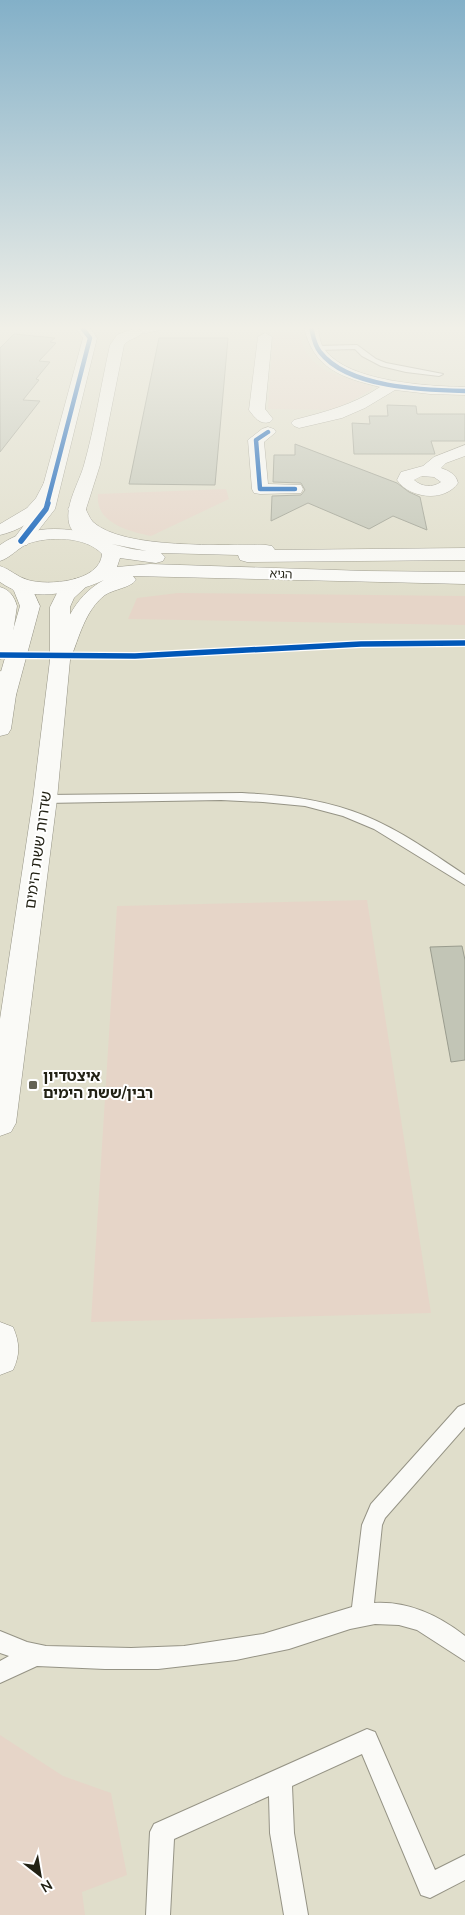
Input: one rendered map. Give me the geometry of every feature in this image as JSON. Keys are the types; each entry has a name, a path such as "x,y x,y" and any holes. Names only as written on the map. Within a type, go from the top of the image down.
{"main road":[{"path":"8,547 44,513 70,416"},
{"path":"91,539 78,526 77,509 92,465 102,416"},
{"path":"267,416 281,425"},
{"path":"295,489 260,489 256,440 281,425 322,420 332,416"},
{"path":"427,471 440,460 465,450"},
{"path":"444,488 450,483 448,477 437,472 411,473 406,477 405,481 409,486 421,490 444,488 465,491"},
{"path":"0,530 37,509 46,499 53,481"},
{"path":"77,509 78,516 82,521 96,532 117,541 144,546 375,553"},
{"path":"8,547 52,534 73,534 91,539"},
{"name":"הגיא","path":"91,539 108,549 132,555 155,557 375,553 465,554"},
{"path":"98,576 111,561 108,549"},
{"name":"הגיא","path":"79,584 98,576 124,571 150,570 465,578"},
{"path":"69,618 96,592 122,581 193,573 277,574"},
{"path":"3,579 45,588 79,584"},
{"path":"0,728 3,686 30,606 23,589 3,579"},
{"path":"0,653 7,606 3,579"},
{"name":"שדרות ששת הימים","path":"0,1124 45,799 60,660 69,618 61,602 65,595 79,584"},
{"path":"0,1338 0,1358"}],"lane":[{"path":"45,799 220,796 260,797 305,802 348,813 395,835 465,881"},
{"path":"362,1615 372,1525 378,1511 465,1413"},
{"path":"0,1642 36,1656 138,1659 210,1655 290,1638 362,1615 387,1613 410,1616 430,1624 448,1635 465,1650"},
{"path":"0,1672 36,1656"},
{"path":"158,1915 162,1832 367,1740 430,1886 465,1867"},
{"path":"280,1779 282,1833 296,1915"}],"shaded area":[{"path":"226,489 229,499 151,536 115,524 107,519 98,504 98,494"},
{"path":"178,593 465,596 465,625 128,619 137,598"},
{"path":"367,900 431,1313 91,1322 117,906"},
{"path":"0,1735 63,1776 111,1793 127,1875 82,1892 85,1915 0,1915"}],"building":[{"path":"0,416 28,416 0,452"},
{"path":"143,416 221,416 215,485 129,484"},
{"path":"369,416 465,416 465,441 431,441 435,454 354,454 352,423 370,424"},
{"path":"295,444 397,483 420,497 427,530 393,516 369,529 308,503 271,521 272,496 301,495 305,490 301,483 273,482 274,455 295,455"},
{"path":"462,946 465,960 465,1060 451,1062 430,947"}],"cycle path":[{"path":"21,541 46,509 70,416"},
{"path":"268,432 256,440 260,489 295,489"},
{"path":"0,655 135,656 361,644 465,643"}],"place":[{"name":"איצטדיון רבין/ששת הימים","path":"33,1085"}]}
